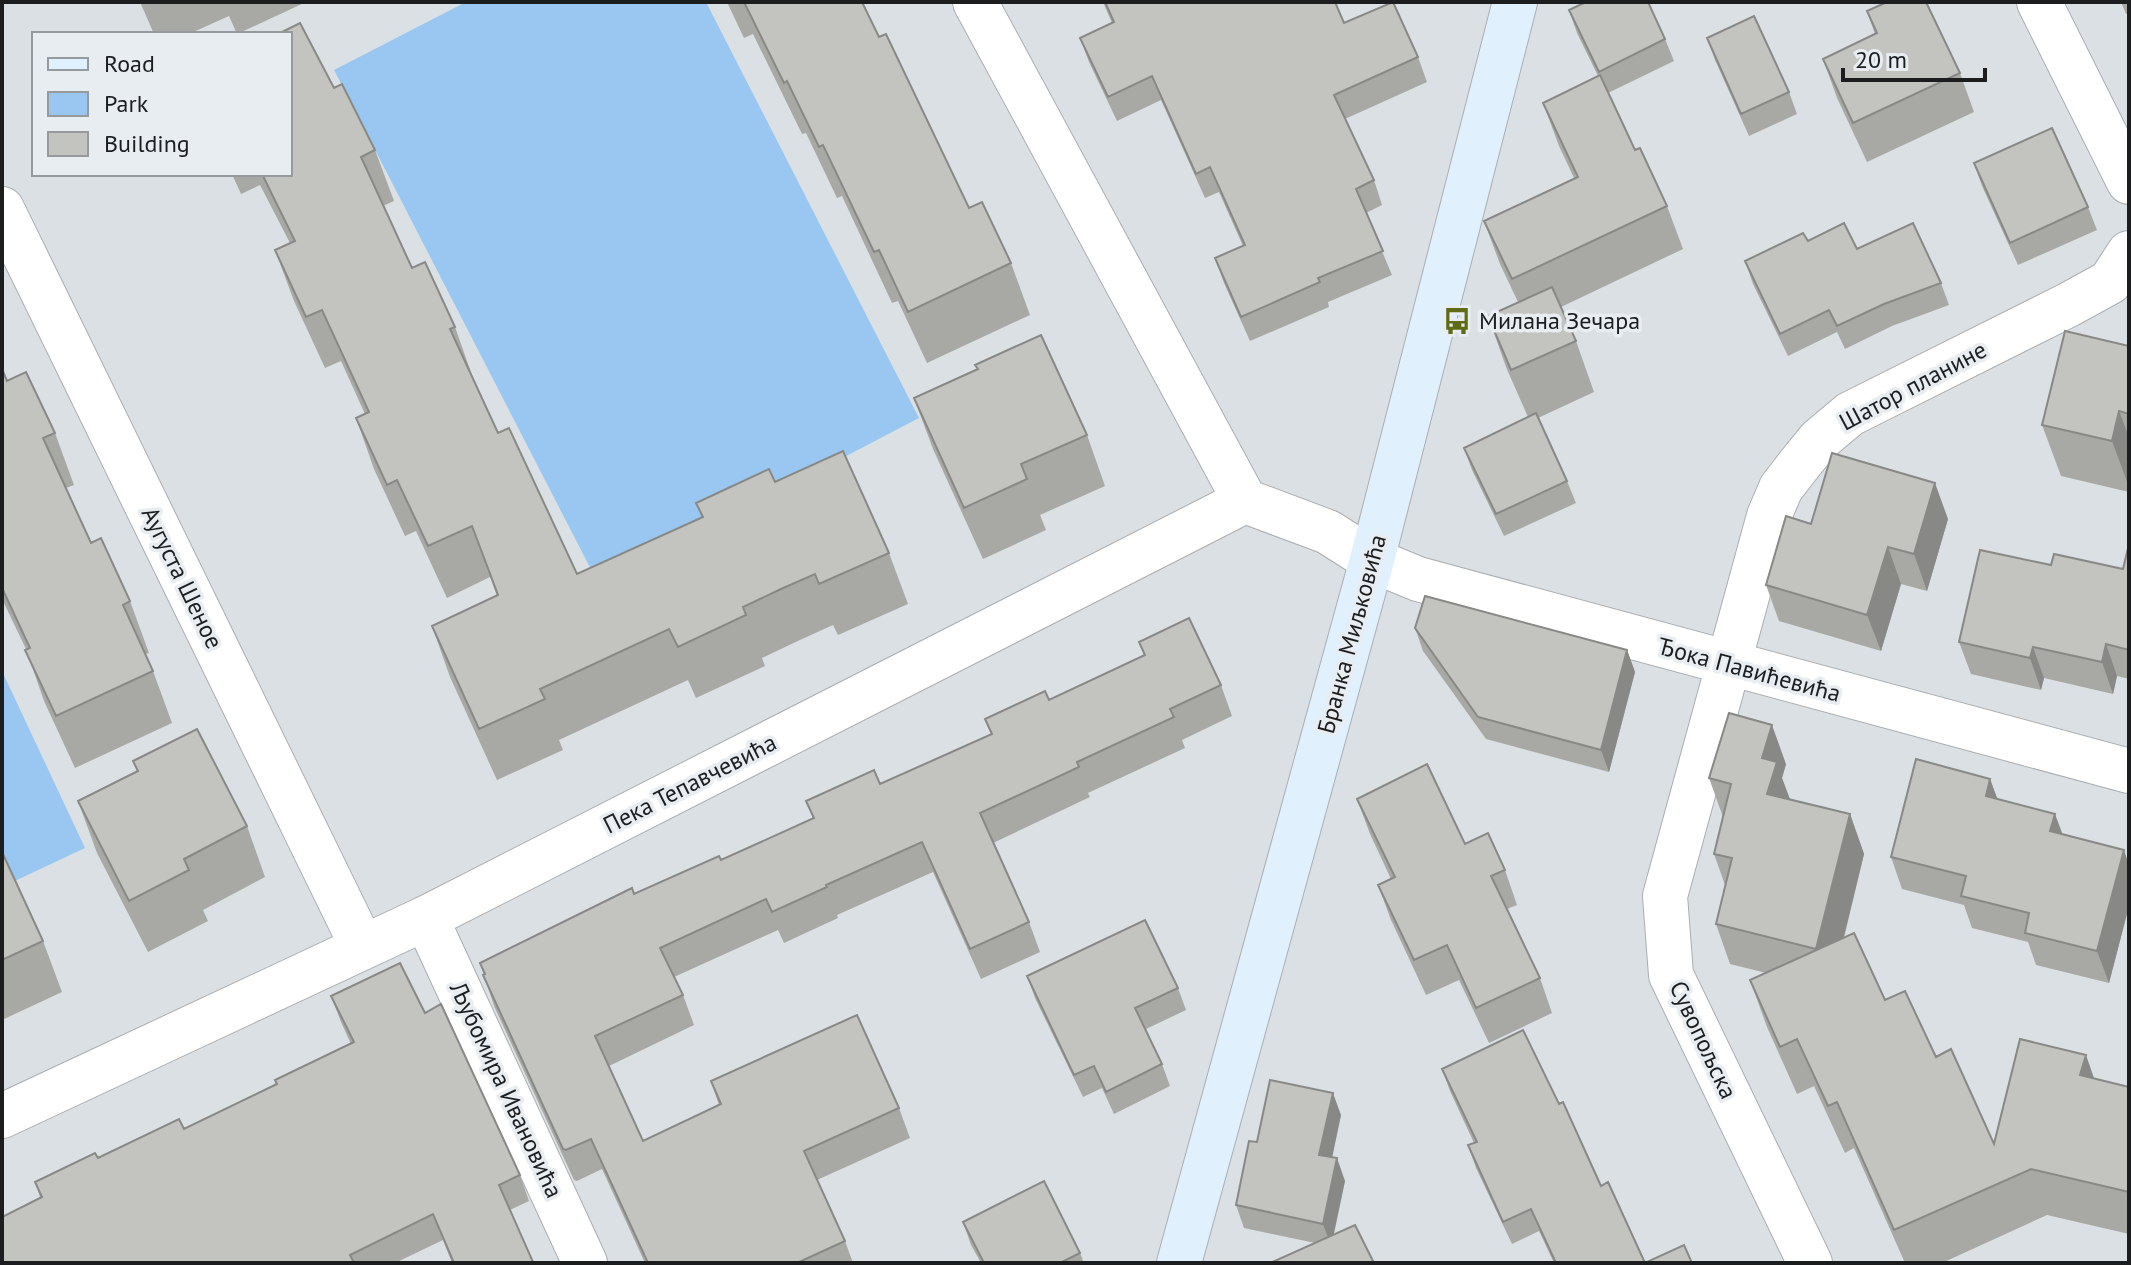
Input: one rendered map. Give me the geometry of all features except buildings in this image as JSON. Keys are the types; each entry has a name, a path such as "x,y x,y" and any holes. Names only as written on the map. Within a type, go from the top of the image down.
{"street":[{"path":"975,2 1245,501 1328,532 1372,560"},
{"name":"Бранка Миљковића","path":"1179,1263 1372,560 1515,2"},
{"path":"2039,2 2129,182"},
{"name":"Аугуста Шеное","path":"2,209 362,946"},
{"name":"Шатор планине","path":"1728,664 1769,516 1781,488 1819,440 1850,414 2110,282 2129,253"},
{"name":"Пека Тепавчевића","path":"2,1116 426,918 1245,501"},
{"name":"Ђока Павићевића","path":"1372,560 1418,579 2129,771"},
{"name":"Сувопољска","path":"1728,664 1665,896 1671,975 1810,1263"},
{"name":"Љубомира Ивановића","path":"426,918 585,1263"}],"green space":[{"path":"466,2 706,2 919,418 599,585 334,70"},
{"path":"2,671 85,848 2,887"}],"place":[{"name":"Милана Зечара","path":"1457,321"}]}
